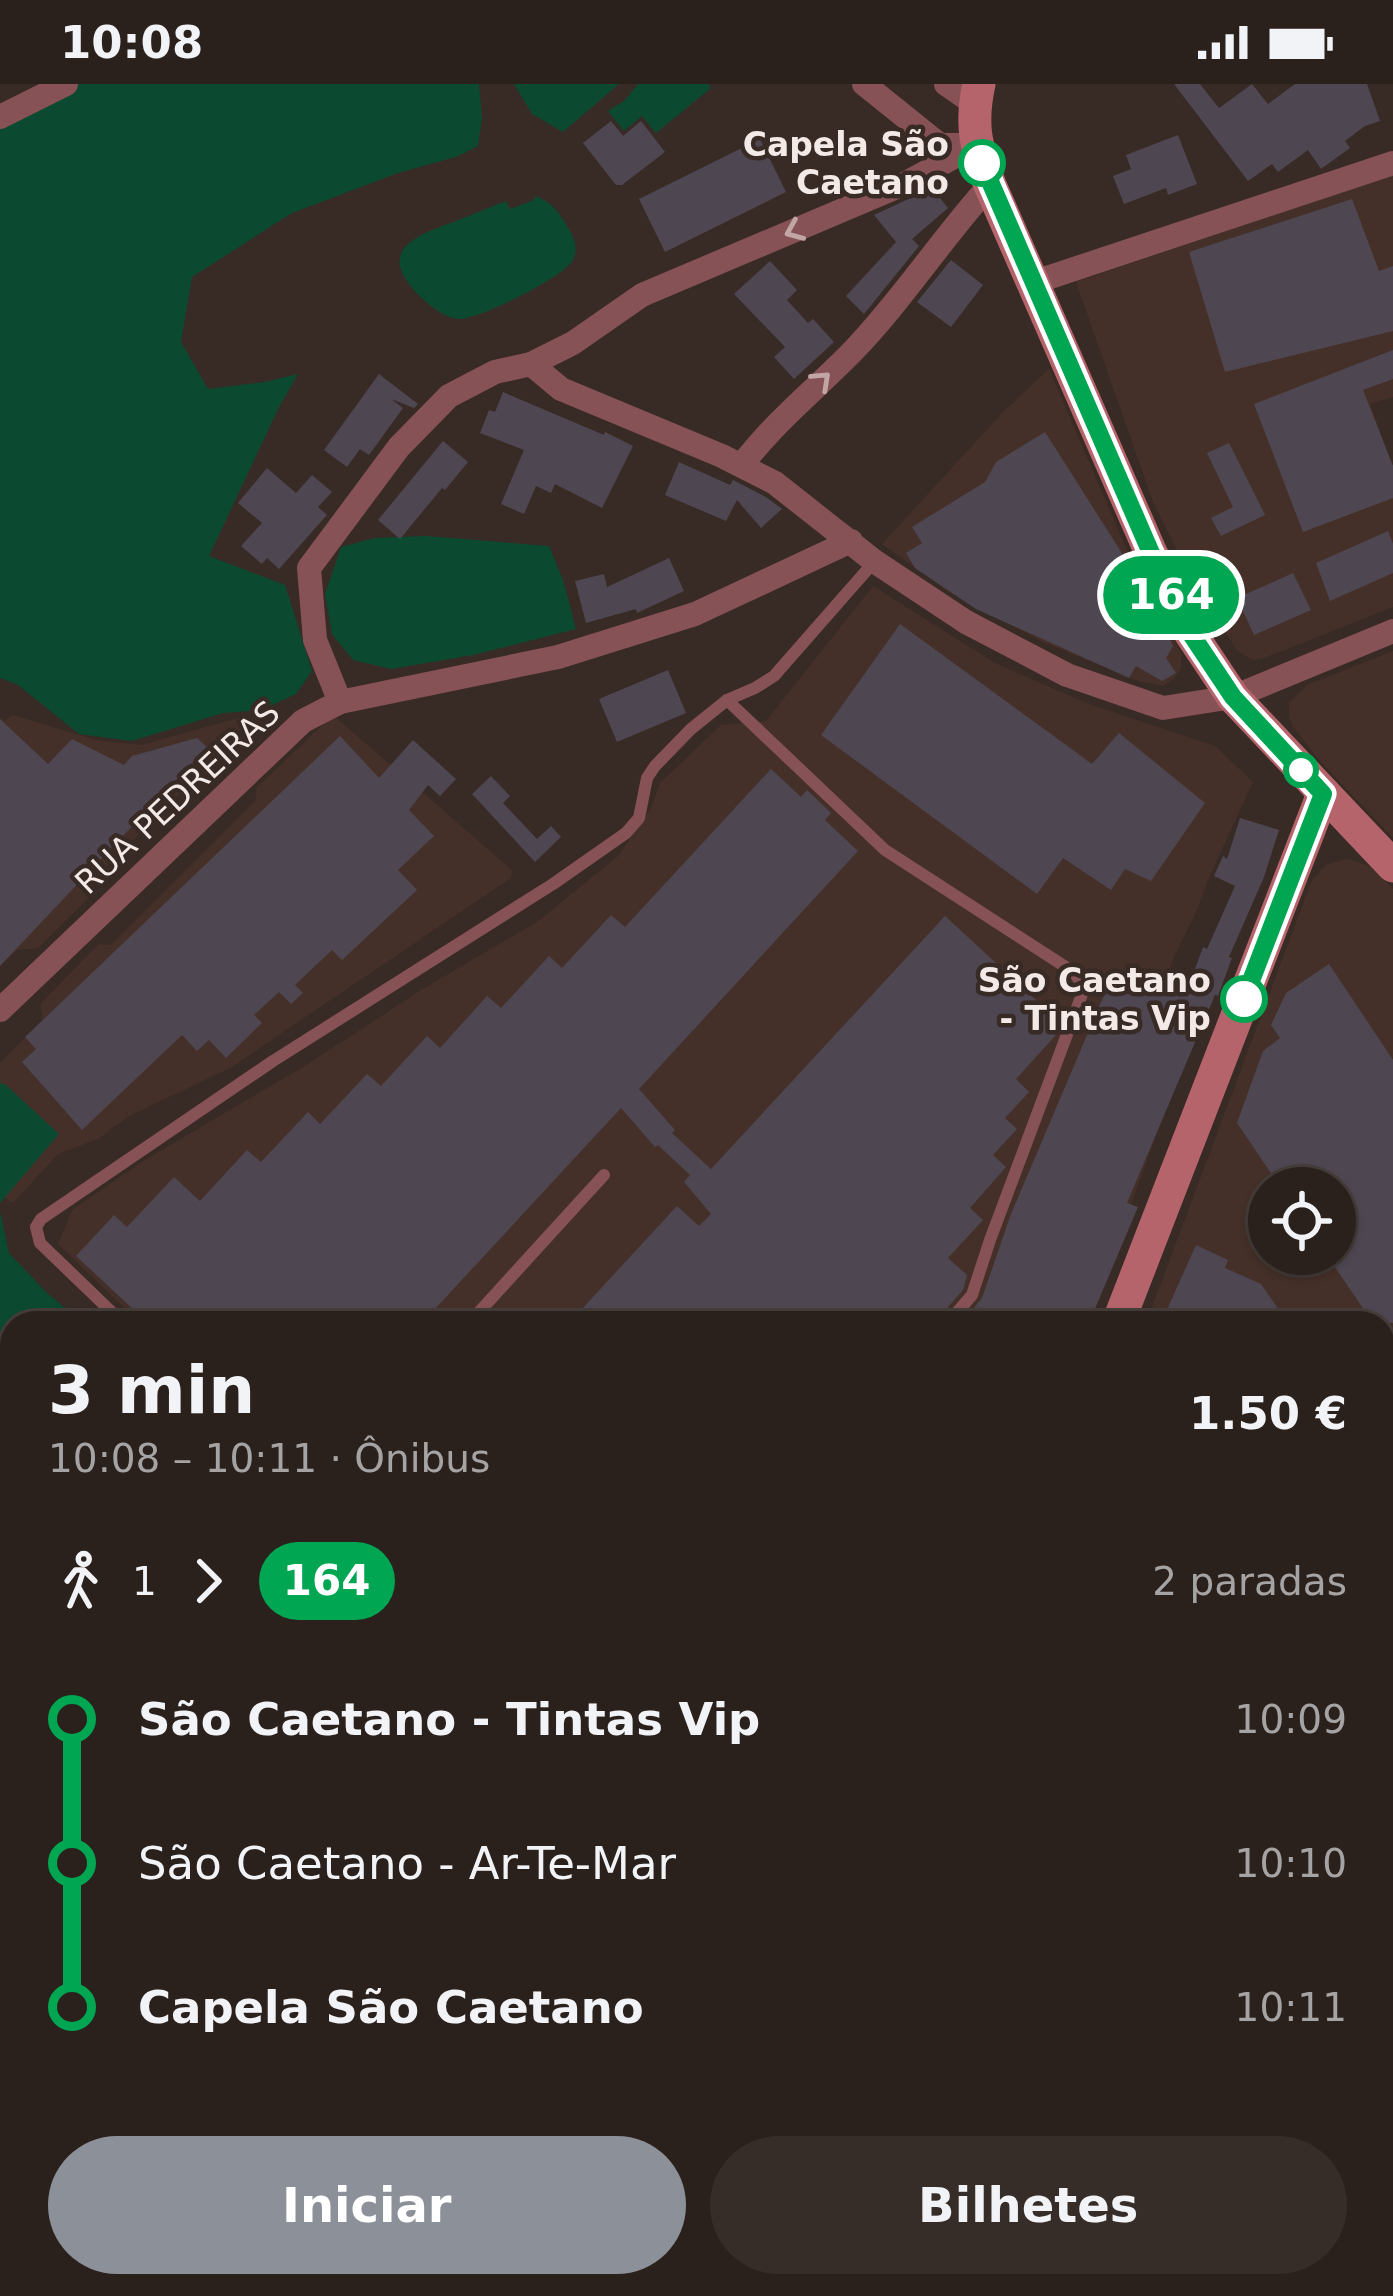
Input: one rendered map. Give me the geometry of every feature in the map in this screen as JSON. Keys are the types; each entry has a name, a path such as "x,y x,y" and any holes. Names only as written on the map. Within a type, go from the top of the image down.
{"main road":[{"path":"977,94 976,145 990,184 1189,631 1233,697 1393,866"},
{"path":"1123,1311 1323,794"}],"street":[{"path":"0,117 66,84"},
{"path":"863,84 940,145 976,145"},
{"path":"946,84 977,94"},
{"path":"851,541 673,621 558,657 340,702 315,640 309,568 399,447 449,397 495,372 531,364 573,343 643,296 904,184 976,145"},
{"path":"1035,282 1393,163"},
{"path":"742,464 764,435 905,292 990,184"},
{"path":"531,364 561,389 775,482 874,561 966,622 1067,675 1163,707 1233,697 1393,631"},
{"name":"RUA PEDREIRAS","path":"0,1010 303,722 340,702"}],"lane":[{"path":"111,1311 40,1243 36,1227 40,1219 273,1061 626,833 639,818 647,778 655,766 728,700 774,676 874,561"},
{"path":"728,700 885,850 1075,973 1084,989 989,1240 982,1270 972,1295 958,1311"},
{"path":"480,1311 604,1175"}],"shaded area":[{"path":"1393,171 1393,397 1370,404 1393,467 1393,607 1253,660 1237,651 1183,563 1153,502 1076,282"},
{"path":"1049,369 1136,571 1181,654 1181,668 1163,686 1138,681 1043,642 950,593 882,544"},
{"path":"873,586 995,663 1089,704 1215,746 1253,782 1160,994 1202,1009 1092,1311 128,1311 58,1244 72,1210 143,1161 537,922 618,856 651,808 660,783 721,725 766,721"},
{"path":"1393,651 1393,838 1293,727 1289,703 1307,685"},
{"path":"13,715 96,740 141,745 242,717 266,720 228,758 213,761 91,882 91,896 38,948 17,950 0,966 0,717 5,721"},
{"path":"333,715 512,870 511,878 230,1068 129,1116 98,1139 58,1154 13,1203 0,1195 0,1063 42,1021 41,1003 99,944 111,945 255,801 257,787"},
{"path":"1348,859 1370,866 1393,889 1393,1311 1150,1311 1312,880 1327,864"}],"green space":[{"path":"66,84 479,84 478,146 292,213 192,277 181,342 208,389 298,374 209,556 285,585 312,671 296,694 261,710 223,713 132,741 79,734 18,685 0,678 0,117"},
{"path":"514,84 619,84 563,132 532,114"},
{"path":"638,84 708,84 711,88 656,133 642,116 624,131 608,111"},
{"path":"534,196 557,211 576,247 567,267 538,286 483,313 459,319 433,308 403,275 401,253 417,238 506,201 510,209"},
{"path":"426,536 549,546 576,629 473,655 391,669 353,660 332,634 325,594 341,547 375,538"},
{"path":"0,1083 59,1134 0,1203"},
{"path":"0,1211 9,1253 69,1311 0,1311"}],"building":[{"path":"1174,84 1200,84 1219,108 1252,84 1268,104 1295,84 1367,84 1380,121 1345,141 1350,148 1321,169 1308,150 1278,172 1272,164 1248,181"},
{"path":"611,121 623,136 641,121 665,152 622,185 616,185 583,143"},
{"path":"1178,135 1197,184 1168,195 1166,188 1124,204 1113,176 1131,169 1126,155"},
{"path":"760,139 786,192 665,252 639,199"},
{"path":"932,188 948,208 912,239 919,246 864,314 846,296 896,242 874,215"},
{"path":"1352,199 1379,271 1393,266 1393,331 1225,372 1189,252"},
{"path":"951,260 983,285 951,327 917,302"},
{"path":"770,261 797,290 787,300 834,342 794,379 774,357 785,347 734,294"},
{"path":"1393,350 1393,379 1363,390 1393,466 1393,498 1303,532 1254,404"},
{"path":"379,374 418,404 414,408 391,399 403,408 369,455 360,449 347,467 324,450"},
{"path":"503,392 633,446 602,508 555,484 551,493 536,486 524,514 501,504 524,450 480,433"},
{"path":"1045,432 1146,591 1173,646 1166,658 1176,673 1162,681 1136,666 1129,678 976,609 915,568 906,553 922,543 912,527 985,482 996,462"},
{"path":"443,441 468,462 400,539 378,520"},
{"path":"1229,443 1265,515 1221,536 1211,518 1233,507 1207,453"},
{"path":"679,462 730,485 733,480 782,509 761,528 737,500 726,521 665,495"},
{"path":"267,468 296,493 312,475 332,492 318,507 327,515 279,569 267,558 262,564 241,546 262,523 238,503"},
{"path":"1388,531 1393,573 1330,601 1316,563"},
{"path":"669,558 684,591 637,613 636,609 586,623 575,581 604,574 607,587"},
{"path":"1293,573 1311,610 1254,635 1237,598"},
{"path":"900,624 1092,764 1119,733 1205,803 1151,881 1125,869 1111,890 1063,858 1037,894 821,735"},
{"path":"668,670 686,713 617,742 599,699"},
{"path":"0,719 48,764 72,739 124,765 132,756 197,738 207,747 0,966"},
{"path":"340,736 379,778 413,740 456,779 440,796 428,785 409,810 434,836 398,870 417,890 342,960 332,950 295,985 303,993 291,1004 279,992 254,1015 262,1023 226,1058 209,1040 197,1051 182,1035 82,1130 22,1062 36,1049 25,1037"},
{"path":"771,769 801,797 807,790 831,813 825,820 858,851 639,1089 675,1130 672,1133 711,1169 945,916 1060,1022 1055,1036 1016,1079 1029,1092 1005,1118 1017,1129 993,1155 1006,1167 970,1208 983,1220 948,1258 967,1275 963,1290 944,1311 580,1311 677,1206 699,1226 711,1214 684,1182 690,1175 655,1147 621,1108 433,1311 135,1311 76,1256 114,1215 127,1227 174,1177 200,1201 247,1150 261,1162 308,1112 320,1124 367,1074 381,1086 427,1036 440,1048 487,996 501,1008 549,956 562,968 611,915 625,927"},
{"path":"491,776 510,796 503,803 537,839 551,826 561,837 535,862 472,794"},
{"path":"1240,818 1279,830 1218,996 1127,1203 1138,1207 1094,1311 972,1311 982,1298 1011,1214 1113,974 1150,989 1157,973 1188,988 1235,886 1214,876 1223,856 1227,859"},
{"path":"1329,964 1393,1060 1393,1311 1365,1311 1340,1275 1356,1275 1356,1167 1267,1167 1237,1123 1263,1051 1280,1038 1271,1025 1286,993"},
{"path":"1196,1245 1228,1260 1225,1268 1261,1284 1280,1311 1166,1311"}],"bus line":[{"name":"164","path":"982,163 1189,631 1233,697 1323,794 1244,999"}],"place":[{"name":"Capela São Caetano","path":"982,163"},
{"name":"São Caetano - Tintas Vip","path":"1244,999"}]}
